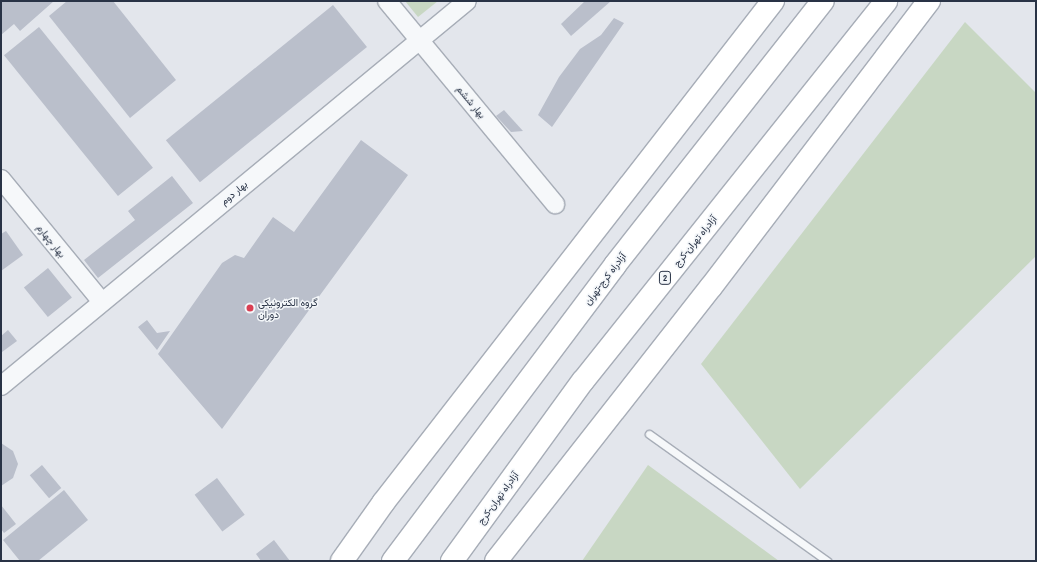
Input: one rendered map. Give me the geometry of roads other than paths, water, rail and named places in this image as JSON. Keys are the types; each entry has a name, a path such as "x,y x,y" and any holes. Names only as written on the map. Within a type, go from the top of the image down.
{"highway":[{"path":"342,561 383,503 773,1"},
{"name":"آزادراه کرج-تهران","path":"393,561 615,265 823,1"},
{"name":"آزادراه تهران-کرج","path":"452,561 583,381 886,1"},
{"path":"496,561 712,287 929,1"}],"street":[{"name":"بهار ششم","path":"387,1 555,204"},
{"name":"بهار دوم","path":"1,386 467,1"},
{"name":"بهار چهارم","path":"1,179 102,302"}],"lane":[{"path":"649,434 827,561"}],"place":[{"name":"گروه الکترونیکی دوران","path":"250,308"}]}
